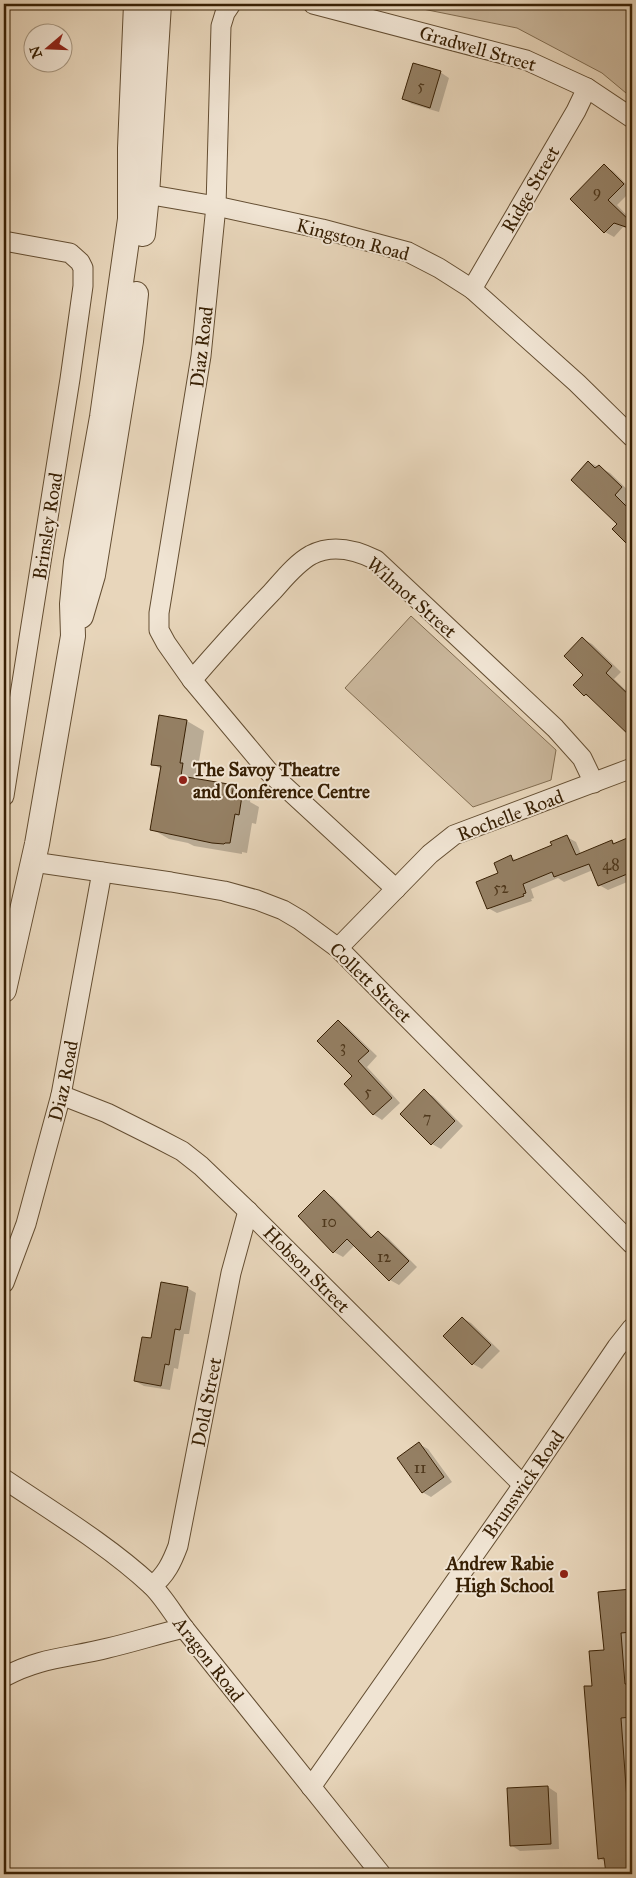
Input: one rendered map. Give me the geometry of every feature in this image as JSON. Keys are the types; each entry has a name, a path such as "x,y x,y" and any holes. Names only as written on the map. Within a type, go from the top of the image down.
{"street":[{"path":"136,4 139,193"},
{"path":"4,990 33,862 73,636 85,608 93,575 131,341 139,193 158,4"},
{"name":"Diaz Road","path":"192,680 162,637 158,622 201,356 216,206 221,26 225,12 231,4"},
{"name":"Gradwell Street","path":"313,4 526,60 587,88 632,118"},
{"name":"Ridge Street","path":"472,289 576,111 587,88"},
{"name":"Kingston Road","path":"139,193 216,206 322,229 408,252 439,268 472,289 577,383 632,437"},
{"name":"Brinsley Road","path":"4,241 70,252 76,257 83,268 83,286 70,379 4,796"},
{"name":"Wilmot Street","path":"192,680 288,575 310,556 327,550 360,552 376,560 555,728 582,758 594,783"},
{"path":"192,680 269,772 396,889"},
{"name":"Rochelle Road","path":"338,948 430,854 454,835 632,768"},
{"name":"Collett Street","path":"33,862 171,882 257,900 291,915 338,948 632,1244"},
{"name":"Diaz Road","path":"4,1283 26,1224 61,1095 102,872"},
{"name":"Hobson Street","path":"61,1095 107,1113 182,1151 201,1166 523,1485"},
{"name":"Dold Street","path":"152,1586 161,1579 169,1568 178,1546 231,1273 248,1211"},
{"name":"Brunswick Road","path":"311,1787 523,1485 617,1346 632,1328"},
{"name":"Aragon Road","path":"4,1480 96,1542 152,1586 381,1874"},
{"path":"4,1677 21,1668 44,1660 108,1648 184,1628"}],"shaded area":[{"path":"398,4 632,4 632,98 602,73 517,28"},
{"path":"411,616 556,750 551,780 473,807 345,688"}],"building":[{"path":"413,63 441,71 430,108 402,99"},
{"path":"604,164 624,184 608,200 632,223 632,229 614,223 604,233 570,199"},
{"path":"588,461 595,468 599,465 622,487 615,495 630,510 632,508 632,549 612,529 617,524 571,480"},
{"path":"582,637 612,666 606,673 632,698 632,738 586,694 584,696 573,685 583,675 564,656"},
{"name":"The Savoy Theatre and Conference Centre","path":"159,715 187,720 180,763 183,763 181,776 234,785 232,794 242,796 239,815 235,814 230,843 212,843 150,830 161,766 151,765"},
{"path":"567,835 576,855 612,840 613,844 632,836 632,872 598,886 589,864 554,877 552,872 523,884 526,893 523,894 524,896 487,909 476,882 498,873 494,863 511,855 513,861 552,845 550,842"},
{"path":"338,1020 369,1051 358,1061 392,1098 373,1115 344,1084 352,1076 317,1041"},
{"path":"424,1089 455,1121 431,1145 400,1114"},
{"path":"324,1190 371,1238 378,1231 409,1261 389,1281 347,1239 333,1253 298,1216"},
{"path":"161,1282 188,1287 180,1330 175,1329 169,1365 165,1364 161,1386 134,1381 142,1337 151,1338"},
{"path":"462,1317 491,1345 472,1365 443,1336"},
{"path":"419,1442 444,1477 422,1493 397,1458"},
{"path":"632,1589 632,1632 621,1633 625,1684 632,1684 632,1717 621,1718 629,1827 632,1827 632,1874 606,1874 604,1858 598,1859 584,1686 592,1686 589,1651 604,1650 598,1592"},
{"path":"548,1786 551,1844 510,1846 507,1788"}],"place":[{"name":"The Savoy Theatre and Conference Centre","path":"183,780"},
{"name":"Andrew Rabie High School","path":"564,1574"}]}
